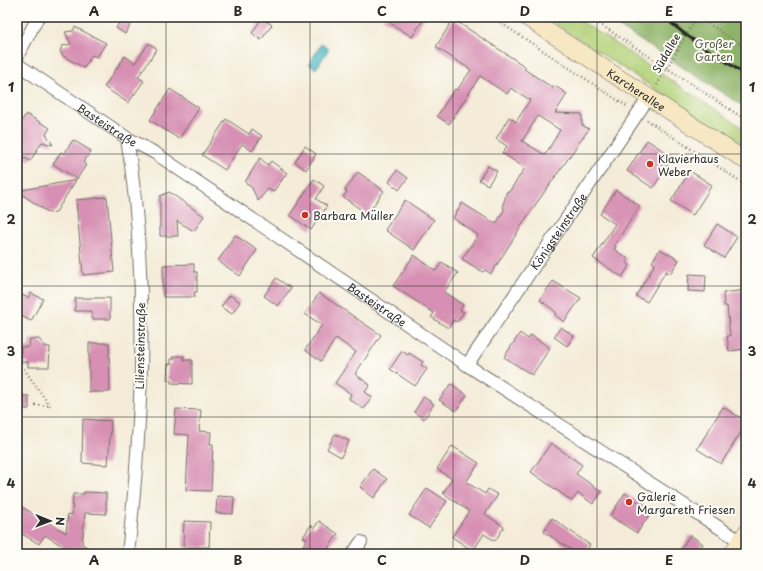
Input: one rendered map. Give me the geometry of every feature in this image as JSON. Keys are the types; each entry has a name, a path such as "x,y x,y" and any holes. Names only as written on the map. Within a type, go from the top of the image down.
{"main road":[{"name":"Karcherallee","path":"526,17 746,161"}],"street":[{"path":"17,57 38,17"},
{"name":"Basteistraße","path":"17,64 126,138 155,153 468,365 740,543"},
{"name":"Königsteinstraße","path":"468,365 649,97"},
{"name":"Liliensteinstraße","path":"126,138 134,186 139,259 141,327 135,489 128,554"},
{"path":"353,554 360,542"}],"path":[{"path":"492,17 746,185"},
{"path":"589,17 746,120"},
{"path":"698,17 746,48"},
{"name":"Südallee","path":"649,97 698,17"},
{"path":"24,369 50,406 35,406"}],"green space":[{"path":"545,17 575,17 746,130 746,148"},
{"name":"Großer Garten","path":"604,17 735,17 746,25 746,108"}],"water":[{"path":"321,44 329,49 316,69 309,64"}],"building":[{"path":"123,17 135,17 125,34 116,28"},
{"path":"381,17 425,17 412,37"},
{"path":"262,18 272,25 261,40 252,33"},
{"path":"453,19 526,67 524,69 553,88 555,86 567,94 555,113 582,114 582,125 589,129 531,211 491,274 485,270 483,272 462,259 478,235 453,218 462,203 496,224 504,210 503,205 507,191 509,192 525,168 502,153 507,146 496,139 509,117 516,122 530,100 511,88 507,94 480,76 449,124 437,116 455,89 457,90 471,70 436,47","holes":["538,116 560,130 545,155 522,141"]},
{"path":"75,27 106,43 97,57 92,55 84,68 63,56 60,51 62,46 71,44 65,32 73,31"},
{"path":"149,43 157,49 138,77 144,81 128,103 104,87 125,56 135,63"},
{"path":"170,89 199,108 179,139 150,120"},
{"path":"26,114 50,128 46,134 53,145 42,142 30,161 17,153 17,122 21,122"},
{"path":"226,119 249,134 252,129 262,136 252,151 242,144 225,170 202,155"},
{"path":"73,140 91,151 83,163 86,165 77,179 53,164 61,152 64,154"},
{"name":"Klavierhaus Weber","path":"647,140 673,157 653,188 627,171"},
{"path":"305,146 316,154 306,170 295,162"},
{"path":"260,158 268,165 271,161 287,173 273,192 268,189 258,201 252,188 245,182"},
{"path":"488,166 497,171 488,185 479,180"},
{"path":"397,170 408,178 399,190 389,182"},
{"path":"690,171 712,185 693,215 671,201"},
{"path":"358,172 384,191 367,214 343,197 347,192 345,190"},
{"path":"314,179 324,186 316,199 327,206 311,230 290,215"},
{"path":"76,180 56,212 49,213 17,191"},
{"path":"616,190 640,206 614,245 616,246 614,249 628,259 626,262 630,265 622,277 593,258 615,224 600,214"},
{"path":"169,192 204,216 194,231 177,221 178,236 160,236 160,196"},
{"path":"107,197 114,272 83,275 76,200"},
{"path":"405,200 434,220 414,250 385,230"},
{"path":"717,224 737,237 724,258 704,245"},
{"path":"235,235 257,250 240,276 218,261"},
{"path":"660,249 679,260 670,274 666,271 647,302 636,296 655,264 652,262"},
{"path":"414,255 436,271 442,262 458,273 444,292 463,305 460,310 464,312 457,322 453,320 448,328 431,317 434,313 393,286"},
{"path":"194,264 194,272 197,272 197,292 194,292 195,297 163,297 163,265"},
{"path":"689,274 706,275 705,292 688,291"},
{"path":"276,278 291,288 278,306 264,296"},
{"path":"553,281 581,298 564,322 555,315 556,312 540,300"},
{"path":"746,290 746,349 729,351 727,336 730,336 727,306 724,306 723,293"},
{"path":"17,292 28,298 31,293 43,299 31,321 19,315 22,309 17,306"},
{"path":"319,293 381,335 355,374 370,385 365,392 372,397 364,409 349,399 351,394 335,383 356,352 336,338 321,361 305,350 322,325 305,314"},
{"path":"230,295 240,302 232,314 221,307"},
{"path":"75,298 110,298 110,319 92,319 92,311 75,311"},
{"path":"561,327 574,336 567,346 554,337"},
{"path":"520,333 528,339 531,335 550,348 532,375 504,357"},
{"path":"30,339 39,339 46,347 50,347 49,367 28,367 28,362 21,362 21,347 29,347"},
{"path":"89,343 109,343 110,392 89,392"},
{"path":"402,351 408,355 409,353 423,362 421,365 427,369 415,386 390,369"},
{"path":"174,356 184,356 184,360 192,360 192,384 171,383 171,380 167,380 168,364 171,364 171,359 174,359"},
{"path":"451,384 467,395 456,411 439,400"},
{"path":"17,395 29,396 29,409 17,409"},
{"path":"424,397 434,404 424,419 414,412"},
{"path":"723,407 746,421 746,424 721,464 697,449"},
{"path":"176,409 201,410 199,431 211,432 210,444 213,444 211,491 186,490 189,435 174,434"},
{"path":"83,419 111,421 108,465 82,463"},
{"path":"335,434 349,441 341,457 327,449"},
{"path":"551,443 582,465 576,474 602,492 593,504 578,493 572,501 531,472"},
{"path":"452,446 479,463 466,482 485,494 488,489 498,495 485,514 504,527 495,541 484,534 473,551 452,537 469,511 443,493 452,479 437,469"},
{"path":"373,469 387,479 374,498 360,487"},
{"path":"427,488 447,501 429,528 409,515"},
{"path":"84,492 106,493 106,514 85,513 82,544 98,554 60,554 64,547 45,535 39,544 17,531 17,504 66,533 68,514 72,515 73,494 84,494"},
{"path":"625,493 652,511 637,533 610,516"},
{"path":"217,496 234,497 233,514 216,513"},
{"path":"552,518 590,545 584,554 578,554 544,532"},
{"path":"184,521 210,522 209,547 183,547"},
{"path":"319,521 338,534 324,554 313,554 302,547 307,539 303,537 311,525 314,528"},
{"path":"690,535 703,544 697,554 678,554"}],"railway":[{"path":"664,17 686,35 746,75"}],"place":[{"name":"Klavierhaus Weber","path":"650,164"},
{"name":"Barbara Müller","path":"305,215"},
{"name":"Galerie Margareth Friesen","path":"629,502"}]}
